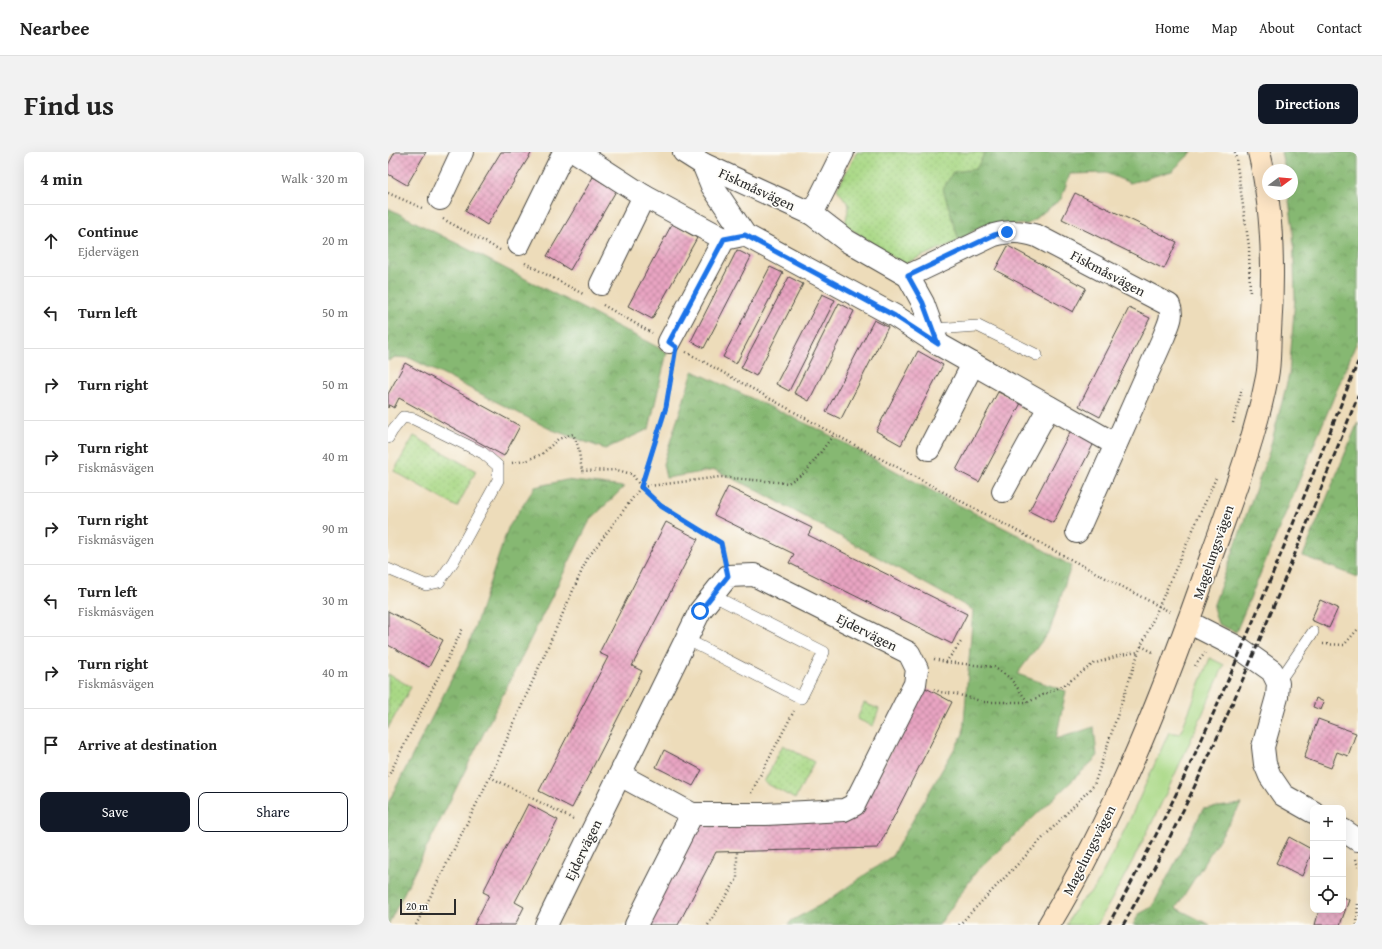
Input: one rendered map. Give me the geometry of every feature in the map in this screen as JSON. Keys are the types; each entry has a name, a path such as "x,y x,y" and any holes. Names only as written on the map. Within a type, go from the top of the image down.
{"main road":[{"name":"Magelungsvägen","path":"1049,925 1091,851 1133,763 1188,622 1251,442 1267,375 1272,294 1270,236 1259,152"}],"street":[{"path":"436,209 462,152"},
{"path":"514,252 564,152"},
{"path":"576,152 644,196 724,239 745,235"},
{"name":"Fiskmåsvägen","path":"684,152 703,164 812,214 848,241 908,276 994,235 1007,232 1022,232 1037,236 1169,305 1172,311 1169,324 1077,532"},
{"name":"Fiskmåsvägen","path":"812,214 843,152"},
{"name":"Fiskmåsvägen","path":"703,164 712,186 745,235 895,316 936,336 973,364 1116,444"},
{"path":"595,294 644,196"},
{"path":"672,345 724,239"},
{"path":"908,276 923,303 936,336"},
{"path":"929,449 973,364"},
{"path":"1003,491 1049,407"},
{"name":"Ejdervägen","path":"546,925 700,611 728,576 754,575 909,653 917,673"},
{"path":"1188,622 1252,655 1272,670 1278,683 1277,697 1263,748 1265,764 1270,776 1283,795 1310,810"},
{"path":"620,775 692,814 739,814 844,810 854,805 894,729 915,684 917,673"},
{"path":"636,925 692,814"},
{"path":"1346,832 1358,840"}],"lane":[{"path":"936,336 978,326 1037,355"},
{"path":"388,438 403,417 414,419 483,453 498,466 498,480 453,562 439,582 426,585 388,569"},
{"path":"686,639 801,698 824,652 712,595"},
{"path":"1278,683 1313,632"}],"path":[{"path":"1235,152 1249,246 1250,297"},
{"path":"388,193 436,209 595,294 672,345 834,434 1159,605"},
{"path":"416,925 490,777 587,559 641,487 666,407 672,345"},
{"path":"1232,427 1244,381"},
{"path":"498,466 525,461 542,454 558,439 573,434 578,446 582,471 617,470 632,474 641,487 661,506 721,543 728,576"},
{"path":"641,487 720,477 788,483 806,472 834,434"},
{"path":"959,925 1094,784 1139,651 1218,472"},
{"path":"388,777 463,628"},
{"path":"1306,642 1344,645 1358,629"},
{"path":"946,662 961,642"},
{"path":"1028,702 1010,678 994,667 946,662 925,658 917,673 940,692 956,694 984,702 1028,702 1066,684 1093,664 1139,651"},
{"path":"739,814 801,698"},
{"path":"490,777 593,829"},
{"path":"708,925 737,879 737,851"},
{"path":"1357,925 1358,902"}],"green space":[{"path":"857,152 985,152 976,169 953,172 943,189 959,241 903,264 845,225 849,205 837,189"},
{"path":"985,152 1192,152 1172,171 1130,183 1106,173 1070,174 1061,199 1028,224 981,226 959,241 943,189 953,172 976,169"},
{"path":"1281,152 1358,152 1358,339 1236,632 1218,624 1213,607 1269,452 1289,375 1295,298 1293,228 1289,200 1298,200 1298,164 1284,164"},
{"path":"388,208 667,352 649,429 605,449 550,429 410,358 395,357 388,361"},
{"path":"693,371 824,432 947,499 1018,535 1071,566 1050,630 1017,674 1066,691 1056,739 1094,727 1097,757 976,872 939,925 788,925 791,921 826,902 892,856 963,734 973,610 753,488 715,470 666,478 663,464"},
{"path":"1358,422 1358,577 1303,556"},
{"path":"414,436 476,471 457,507 394,471"},
{"path":"566,480 624,487 590,520 388,925 388,803 468,647 508,528 535,487"},
{"path":"1210,658 1224,665 1195,732 1148,830 1115,894 1097,925 1066,925 1079,903 1095,888 1130,819 1169,732 1180,734"},
{"path":"388,674 411,687 388,728"},
{"path":"864,703 879,709 873,726 857,719"},
{"path":"783,745 814,762 795,799 764,782"},
{"path":"1241,804 1176,908 1210,925 1133,925 1139,914 1152,907 1203,809"}],"building":[{"path":"395,152 426,152 407,185 388,174 388,165"},
{"path":"501,152 532,152 487,225 465,211"},
{"path":"593,177 616,191 570,270 547,256"},
{"path":"1075,193 1177,242 1164,269 1062,219"},
{"path":"672,224 697,238 652,319 628,306"},
{"path":"1008,246 1086,288 1073,312 995,270"},
{"path":"737,250 751,257 704,348 691,341"},
{"path":"770,267 783,273 736,364 723,357"},
{"path":"789,277 803,284 756,376 741,368"},
{"path":"822,294 835,300 789,391 776,384"},
{"path":"839,303 854,311 809,401 794,393"},
{"path":"1129,308 1150,318 1100,417 1079,406"},
{"path":"874,320 888,327 841,419 826,412"},
{"path":"918,351 943,365 901,445 876,431"},
{"path":"405,363 520,426 504,456 399,398 394,408 389,405 388,408 388,394"},
{"path":"998,392 1021,403 979,482 956,470"},
{"path":"1071,430 1095,441 1053,523 1029,511"},
{"path":"728,487 812,528 808,535 967,614 952,644 789,563 794,554 714,515"},
{"path":"666,522 698,539 632,666 642,671 572,808 539,791 608,657 599,653"},
{"path":"1320,600 1338,608 1329,628 1311,620"},
{"path":"388,611 443,640 429,667 388,645"},
{"path":"924,687 952,702 878,848 716,852 678,925 642,925 694,821 858,815"},
{"path":"1316,698 1324,702 1321,710 1313,707"},
{"path":"1318,719 1356,733 1348,756 1337,752 1331,768 1304,758"},
{"path":"664,750 702,770 693,786 656,767"},
{"path":"528,804 558,820 515,902 524,907 515,925 474,925 489,895 483,892"},
{"path":"1289,837 1310,848 1310,857 1302,876 1276,863"},
{"path":"1346,898 1349,900 1346,908"},
{"path":"1318,913 1344,913 1340,925 1315,925"}],"railway":[{"path":"1108,925 1145,857 1211,718 1272,576 1358,362"},
{"path":"1123,925 1190,797 1220,731 1277,598 1358,396"}],"route":[{"path":"700,611 728,576 721,543 661,506 641,487 666,407 676,347 669,342 724,239 745,235 895,316 938,344 923,303 908,276 994,235 1007,232"}]}
